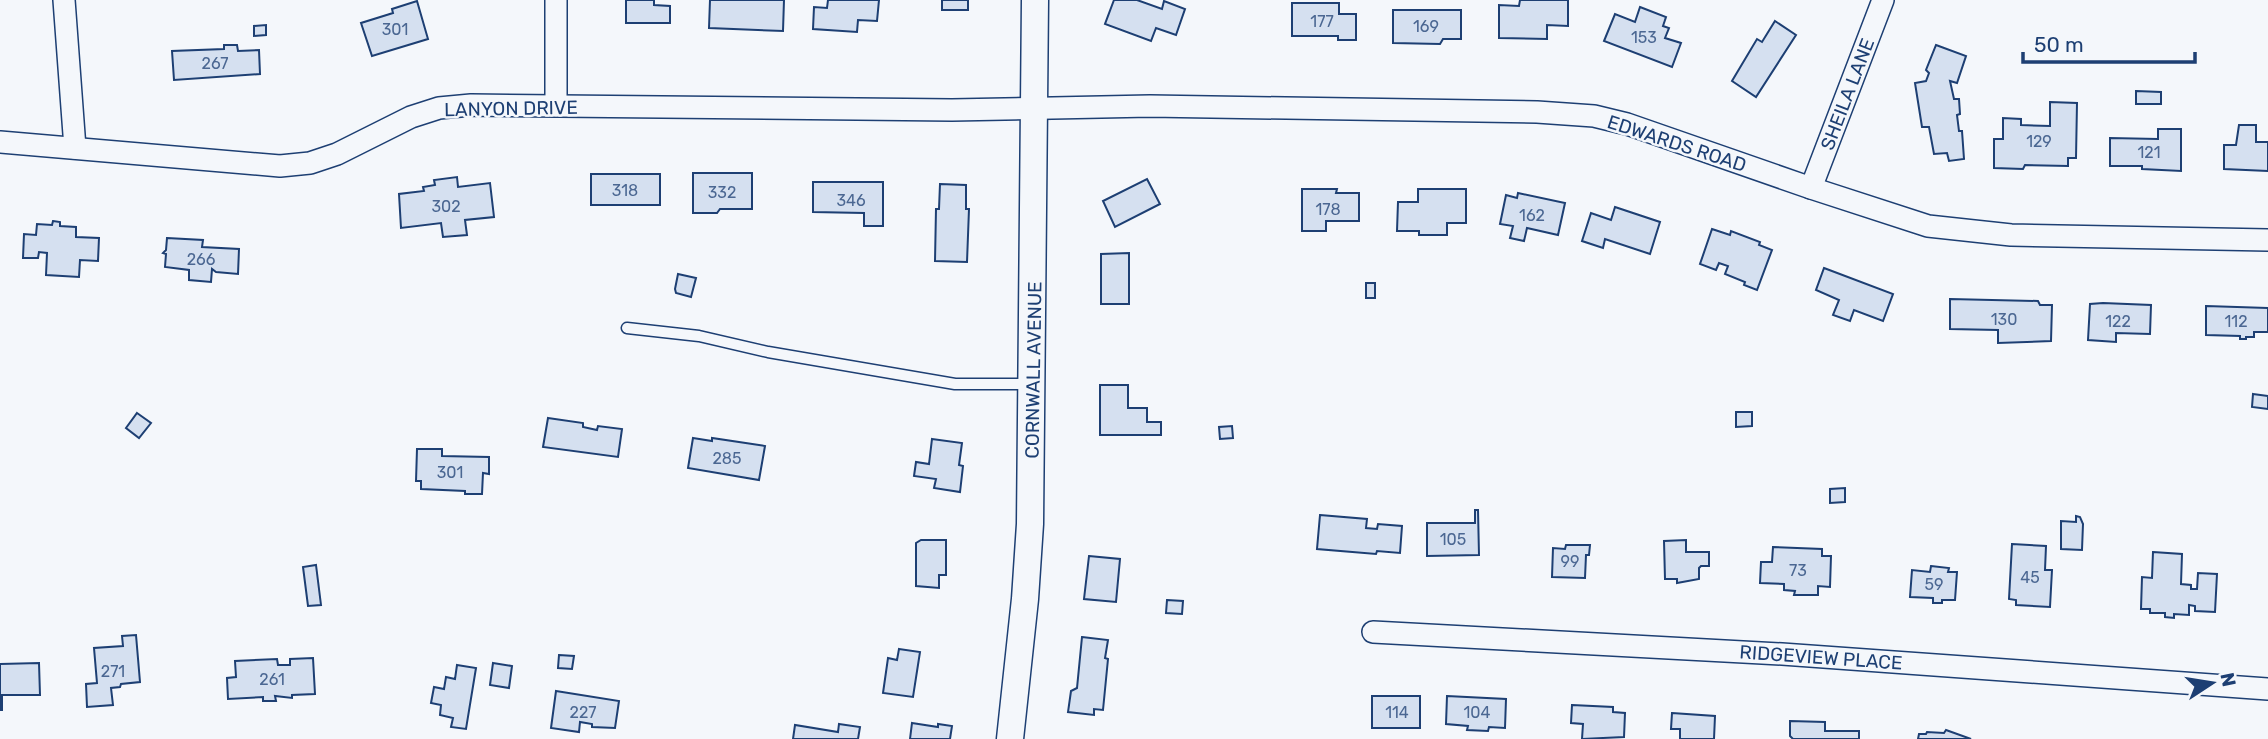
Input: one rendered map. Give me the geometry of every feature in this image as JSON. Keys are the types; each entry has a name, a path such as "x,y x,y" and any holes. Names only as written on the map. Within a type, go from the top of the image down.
{"street":[{"path":"64,0 75,148"},
{"path":"556,0 556,106"},
{"name":"CORNWALL AVENUE","path":"1010,739 1030,524 1035,0"},
{"name":"SHEILA LANE","path":"1811,188 1883,0"},
{"name":"LANYON DRIVE","path":"0,142 280,166 310,163 337,154 411,117 439,108 471,105 953,110 1035,108"},
{"name":"EDWARDS ROAD","path":"1035,108 1164,106 1536,112 1594,116 1628,124 1928,226 2011,235 2268,240"},
{"name":"RIDGEVIEW PLACE","path":"1373,632 1796,655 2268,690"}],"lane":[{"path":"627,328 699,336 768,352 955,384 1033,384"}],"building":[{"path":"626,0 654,0 654,5 670,6 670,23 626,23"},
{"path":"710,0 784,0 783,31 709,28"},
{"path":"828,0 879,0 877,21 858,20 857,32 813,29 814,7 827,8"},
{"path":"942,0 968,0 968,10 942,10"},
{"path":"1114,0 1137,0 1162,9 1164,1 1185,9 1176,35 1156,28 1151,41 1105,24"},
{"path":"1520,0 1568,0 1568,26 1547,25 1547,39 1499,38 1499,5 1519,6"},
{"path":"417,1 428,39 372,56 361,23 393,13 392,9"},
{"path":"1292,3 1339,3 1339,14 1356,14 1356,40 1338,40 1338,36 1292,36"},
{"path":"1640,7 1666,17 1663,26 1669,28 1665,38 1681,43 1672,67 1604,41 1615,14 1635,22"},
{"path":"1393,10 1461,10 1461,39 1443,39 1440,44 1393,43"},
{"path":"1775,21 1796,35 1756,97 1732,81 1757,39 1762,42"},
{"path":"266,25 266,35 254,36 254,26"},
{"path":"224,45 237,45 238,51 259,50 260,74 174,80 172,51 224,49"},
{"path":"1936,45 1966,56 1957,83 1950,81 1954,99 1959,99 1960,114 1957,115 1959,131 1962,131 1964,159 1949,161 1947,153 1934,154 1929,127 1922,127 1915,83 1926,81 1929,73 1926,70"},
{"path":"2136,91 2161,92 2161,104 2136,104"},
{"path":"2050,102 2077,103 2076,158 2068,158 2068,166 2025,165 2023,169 1994,168 1994,139 2003,139 2003,118 2021,119 2021,125 2050,126"},
{"path":"2239,125 2256,125 2256,142 2268,142 2268,171 2224,169 2224,145 2236,145"},
{"path":"2158,129 2181,129 2181,171 2142,169 2142,166 2110,166 2110,138 2158,139"},
{"path":"693,173 752,173 752,209 720,209 717,213 693,213"},
{"path":"591,174 660,174 660,205 591,205"},
{"path":"457,177 458,187 490,183 494,217 465,220 467,235 443,237 441,223 401,228 399,194 424,191 423,187 435,185 434,180"},
{"path":"1147,179 1160,204 1115,227 1103,201"},
{"path":"813,182 883,182 883,226 864,226 864,213 813,212"},
{"path":"940,184 966,185 966,209 969,209 967,262 935,261 936,209 939,209"},
{"path":"1302,189 1337,189 1336,193 1359,193 1359,221 1326,221 1326,231 1302,231"},
{"path":"1418,189 1466,189 1466,223 1447,223 1447,235 1419,235 1419,231 1397,231 1398,202 1418,202"},
{"path":"1518,193 1565,203 1558,235 1527,228 1524,241 1510,238 1513,226 1500,224 1506,195 1517,198"},
{"path":"1615,207 1660,222 1650,254 1605,239 1603,248 1582,241 1591,213 1611,220"},
{"path":"53,221 60,222 60,226 76,227 76,237 99,238 98,261 80,260 79,277 46,275 47,253 39,252 38,258 23,258 24,234 36,235 37,224 52,225"},
{"path":"1712,229 1730,235 1731,231 1760,242 1759,245 1772,250 1757,290 1725,274 1728,266 1719,263 1716,270 1700,264"},
{"path":"167,238 203,240 202,247 239,249 238,274 216,272 212,269 211,282 189,280 189,270 165,267 166,254 163,253 166,250"},
{"path":"1129,253 1129,304 1101,304 1101,254"},
{"path":"1824,268 1893,294 1883,321 1854,310 1850,321 1833,315 1839,300 1816,290"},
{"path":"678,274 696,278 691,297 676,293"},
{"path":"1366,283 1375,283 1375,298 1366,298"},
{"path":"1950,299 2038,301 2040,305 2052,305 2051,341 1998,343 1998,330 1950,329"},
{"path":"2090,304 2151,305 2150,334 2116,333 2116,342 2088,340"},
{"path":"2206,306 2268,308 2268,332 2254,332 2254,337 2246,339 2240,339 2240,336 2206,335"},
{"path":"1100,385 1128,385 1128,408 1147,408 1147,422 1161,422 1161,435 1100,435"},
{"path":"2253,394 2268,396 2268,409 2252,407"},
{"path":"1736,412 1752,412 1752,426 1736,427"},
{"path":"137,413 151,423 139,438 126,428"},
{"path":"548,418 583,423 583,427 597,430 598,426 622,429 618,457 543,447"},
{"path":"1232,426 1233,438 1220,439 1219,427"},
{"path":"693,438 765,446 759,480 688,468"},
{"path":"932,439 962,443 959,465 963,466 960,492 934,488 936,479 914,476 916,462 929,464"},
{"path":"417,449 442,449 442,456 489,457 489,474 483,473 482,494 421,489 421,481 416,481"},
{"path":"1845,488 1845,502 1830,503 1830,489"},
{"path":"1475,510 1478,510 1479,555 1427,556 1427,523 1475,523"},
{"path":"1320,515 1367,519 1366,528 1377,529 1378,524 1402,526 1400,553 1377,551 1376,554 1317,549"},
{"path":"2076,516 2080,517 2083,524 2082,550 2061,549 2061,521 2076,522"},
{"path":"921,540 946,540 946,575 939,575 939,588 916,586 916,543"},
{"path":"1686,540 1686,552 1709,552 1709,566 1699,568 1699,579 1677,583 1677,579 1665,579 1664,541"},
{"path":"2012,544 2046,546 2045,570 2052,570 2050,607 2016,605 2016,600 2009,599"},
{"path":"1566,545 1590,545 1589,555 1586,555 1585,578 1552,577 1553,548 1565,549"},
{"path":"1773,547 1822,549 1822,556 1831,556 1830,587 1818,586 1818,595 1794,595 1795,591 1784,590 1784,584 1760,583 1761,562 1772,562"},
{"path":"2153,552 2182,554 2181,584 2191,585 2191,589 2197,589 2198,573 2217,574 2215,612 2195,611 2195,606 2189,605 2189,615 2174,614 2174,618 2165,617 2165,613 2150,613 2150,609 2141,609 2142,577 2152,578"},
{"path":"1089,556 1120,559 1116,602 1084,599"},
{"path":"316,565 321,605 308,606 303,567"},
{"path":"1931,566 1957,572 1955,600 1933,603 1933,598 1910,597 1912,570 1930,572"},
{"path":"1167,600 1183,601 1182,614 1166,613"},
{"path":"136,635 140,682 111,688 113,705 87,707 86,684 97,683 94,648 123,646 122,636"},
{"path":"1082,637 1108,640 1103,710 1094,709 1094,715 1068,712 1071,691 1077,688"},
{"path":"899,649 920,652 913,697 883,693 888,658 897,660"},
{"path":"559,655 574,656 572,669 558,668"},
{"path":"313,658 315,694 292,695 292,698 275,696 276,701 263,701 263,697 228,699 227,678 236,677 235,661 277,659 278,665 290,665 290,659"},
{"path":"39,663 40,695 2,695 0,710 0,664"},
{"path":"493,663 512,666 509,688 490,685"},
{"path":"457,665 476,668 466,729 451,727 453,718 440,715 441,705 431,703 434,687 444,689 446,677 455,679"},
{"path":"556,691 619,701 615,728 592,727 592,724 580,722 579,732 551,728"},
{"path":"1372,696 1420,696 1420,728 1372,728"},
{"path":"1447,696 1506,699 1505,728 1489,727 1488,731 1467,730 1468,726 1446,724"},
{"path":"1572,705 1613,707 1613,712 1625,713 1624,737 1582,739 1583,724 1571,723"},
{"path":"1672,713 1715,716 1714,739 1680,739 1680,729 1671,729"},
{"path":"1790,721 1825,722 1825,731 1859,731 1859,739 1793,739 1790,736"},
{"path":"912,723 952,726 950,739 910,739"},
{"path":"839,724 860,727 858,739 793,739 795,725 838,732"},
{"path":"1946,730 1971,739 1918,739 1919,734 1944,733"}]}
